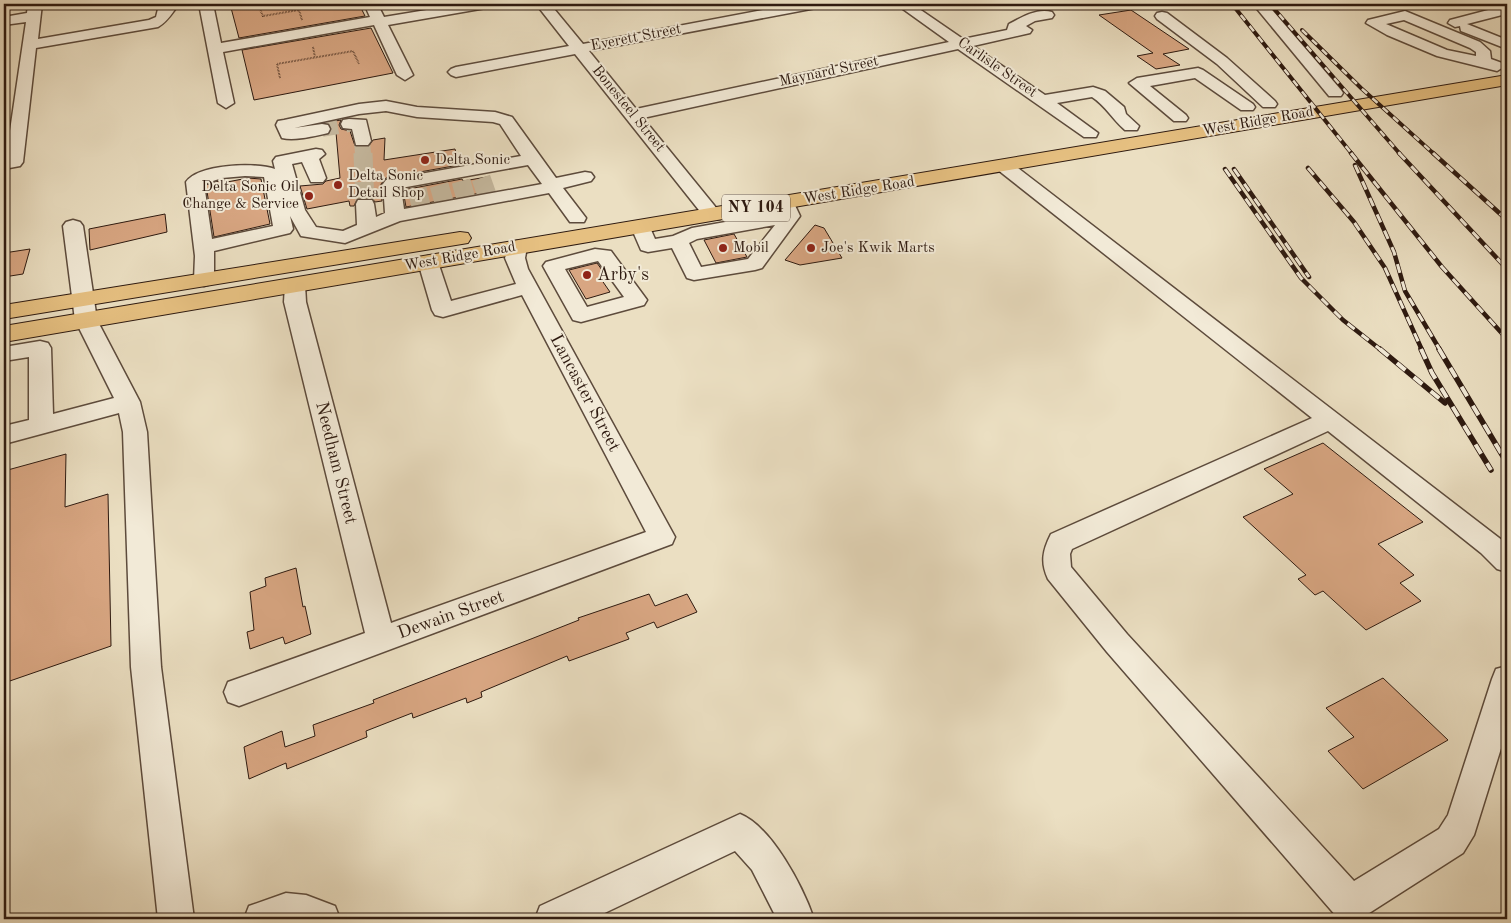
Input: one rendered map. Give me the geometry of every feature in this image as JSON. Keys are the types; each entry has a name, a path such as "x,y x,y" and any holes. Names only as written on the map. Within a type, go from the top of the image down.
{"highway":[{"name":"West Ridge Road","path":"4,334 84,310 204,280 1131,126 1499,67"},
{"name":"West Ridge Road","path":"4,312 84,310 295,285 517,247 592,245 642,227 713,215 788,209 1499,67"}],"street":[{"path":"30,44 116,25 158,22 163,17 165,8 172,4"},
{"path":"206,4 226,103"},
{"path":"371,4 405,75"},
{"path":"216,49 486,4"},
{"name":"Bonesteel Street","path":"543,4 713,215"},
{"name":"Everett Street","path":"456,72 816,4"},
{"name":"Carlisle Street","path":"903,4 1090,133"},
{"path":"1260,4 1335,93"},
{"path":"1455,23 1497,12 1500,9 1496,4"},
{"path":"4,21 34,10 14,162 4,164"},
{"path":"1410,10 1475,45 1484,51 1499,67"},
{"path":"1499,67 1454,56 1373,23 1410,10 1430,13 1507,45"},
{"path":"92,22 116,25 140,14"},
{"name":"Maynard Street","path":"633,115 1020,31 1014,27 1047,15"},
{"path":"1162,16 1222,61 1269,104"},
{"path":"1180,118 1137,83 1198,73 1247,107"},
{"path":"4,92 23,89"},
{"path":"1043,100 1093,92 1100,94 1118,110 1118,115 1131,126"},
{"path":"322,129 288,134 284,125 359,108 386,106 410,111 496,118 506,121 577,218"},
{"path":"348,124 360,124 362,141"},
{"path":"310,180 307,156 282,161 296,211 303,220 308,232 345,236 395,216 419,196 483,185 552,186 585,177"},
{"path":"395,216 392,184 419,196 463,189 483,185 532,159"},
{"path":"1004,166 1491,545 1507,561"},
{"path":"204,247 283,229 272,174 238,170 195,182 204,247 204,280"},
{"path":"365,204 367,228"},
{"path":"678,241 694,274 755,264 788,209"},
{"path":"642,227 648,246 678,241 692,234 788,209"},
{"path":"73,226 84,310 128,402 135,432 146,668 176,919"},
{"path":"345,236 346,256"},
{"path":"592,245 604,255 638,300 581,315 553,266 592,245"},
{"name":"Lancaster Street","path":"517,247 516,264 662,537"},
{"path":"428,262 443,310 528,287"},
{"name":"Needham Street","path":"295,285 295,302 381,640"},
{"path":"539,308 572,299"},
{"path":"4,354 40,348 42,425"},
{"path":"4,436 128,402"},
{"path":"1330,420 1061,542 1056,554 1058,571 1117,643 1356,912 1451,841 1462,823 1507,680"},
{"name":"Dewain Street","path":"239,692 662,537"},
{"path":"553,919 740,831 764,858 796,919"},
{"path":"262,919 278,912 304,910 322,919"}],"path":[{"path":"258,5 263,16 299,10 306,33"},
{"path":"313,47 315,58"},
{"path":"280,78 277,64 353,51 359,64"}],"building":[{"path":"230,4 359,4 365,16 239,38"},
{"path":"1131,10 1189,49 1163,54 1180,65 1156,69 1137,56 1153,53 1099,15"},
{"path":"371,28 393,73 254,100 242,50"},
{"path":"341,120 339,125 341,129 350,131 355,146 368,147 373,140 385,138 384,160 455,149 459,165 386,178 381,184 382,201 375,202 372,198 358,198 354,206 350,206 349,201 307,209 300,186 323,184 326,181 340,178 335,121"},
{"path":"487,177 491,191 406,207 403,190 462,179 463,181"},
{"path":"248,178 261,179 270,224 214,237 206,185 222,180 227,182"},
{"path":"165,214 167,232 90,250 89,229"},
{"path":"815,225 824,228 842,258 800,265 785,260"},
{"path":"734,234 747,257 716,263 704,240"},
{"path":"30,249 23,274 4,277 4,253"},
{"path":"597,263 607,277 601,279 610,292 586,299 569,270"},
{"path":"1323,443 1423,522 1378,544 1414,575 1400,583 1421,601 1366,630 1323,591 1315,595 1298,579 1306,575 1243,517 1293,494 1264,469"},
{"path":"66,454 65,507 108,494 111,646 4,683 4,471"},
{"path":"296,568 303,607 305,606 311,634 285,644 283,637 250,649 247,632 254,630 250,592 266,586 265,578"},
{"path":"649,594 655,606 687,594 697,612 657,628 654,622 626,633 629,639 569,661 567,656 481,692 482,697 467,703 466,698 413,718 412,713 366,731 367,737 287,769 286,763 249,779 244,747 282,731 285,747 315,736 313,725 374,703 373,700 579,620 578,618"},
{"path":"1383,678 1448,740 1363,789 1328,751 1354,737 1326,708"}],"tunnel":[{"path":"322,129 349,124"},
{"path":"362,141 363,154"},
{"path":"363,153 365,204"},
{"path":"481,178 487,195"},
{"path":"461,181 466,199"},
{"path":"439,185 444,202"},
{"path":"417,189 421,206"}],"railway":[{"path":"1232,4 1352,154"},
{"path":"1270,4 1400,154"},
{"path":"1302,30 1361,88 1434,154"},
{"path":"1351,153 1442,267 1507,339"},
{"path":"1399,153 1507,269"},
{"path":"1433,153 1507,220"},
{"path":"1355,165 1394,252 1405,291 1440,350"},
{"path":"1308,168 1354,222 1385,268 1422,350"},
{"path":"1225,169 1301,278 1343,320 1381,350"},
{"path":"1234,169 1309,277"},
{"path":"1380,349 1445,403"},
{"path":"1421,349 1432,373 1491,470"},
{"path":"1439,349 1507,463"}],"place":[{"name":"Delta Sonic","path":"425,160"},
{"name":"Delta Sonic Detail Shop","path":"338,185"},
{"name":"Delta Sonic Oil Change & Service","path":"309,196"},
{"name":"Mobil","path":"723,248"},
{"name":"Joe's Kwik Marts","path":"811,248"},
{"name":"Arby's","path":"587,275"}]}
